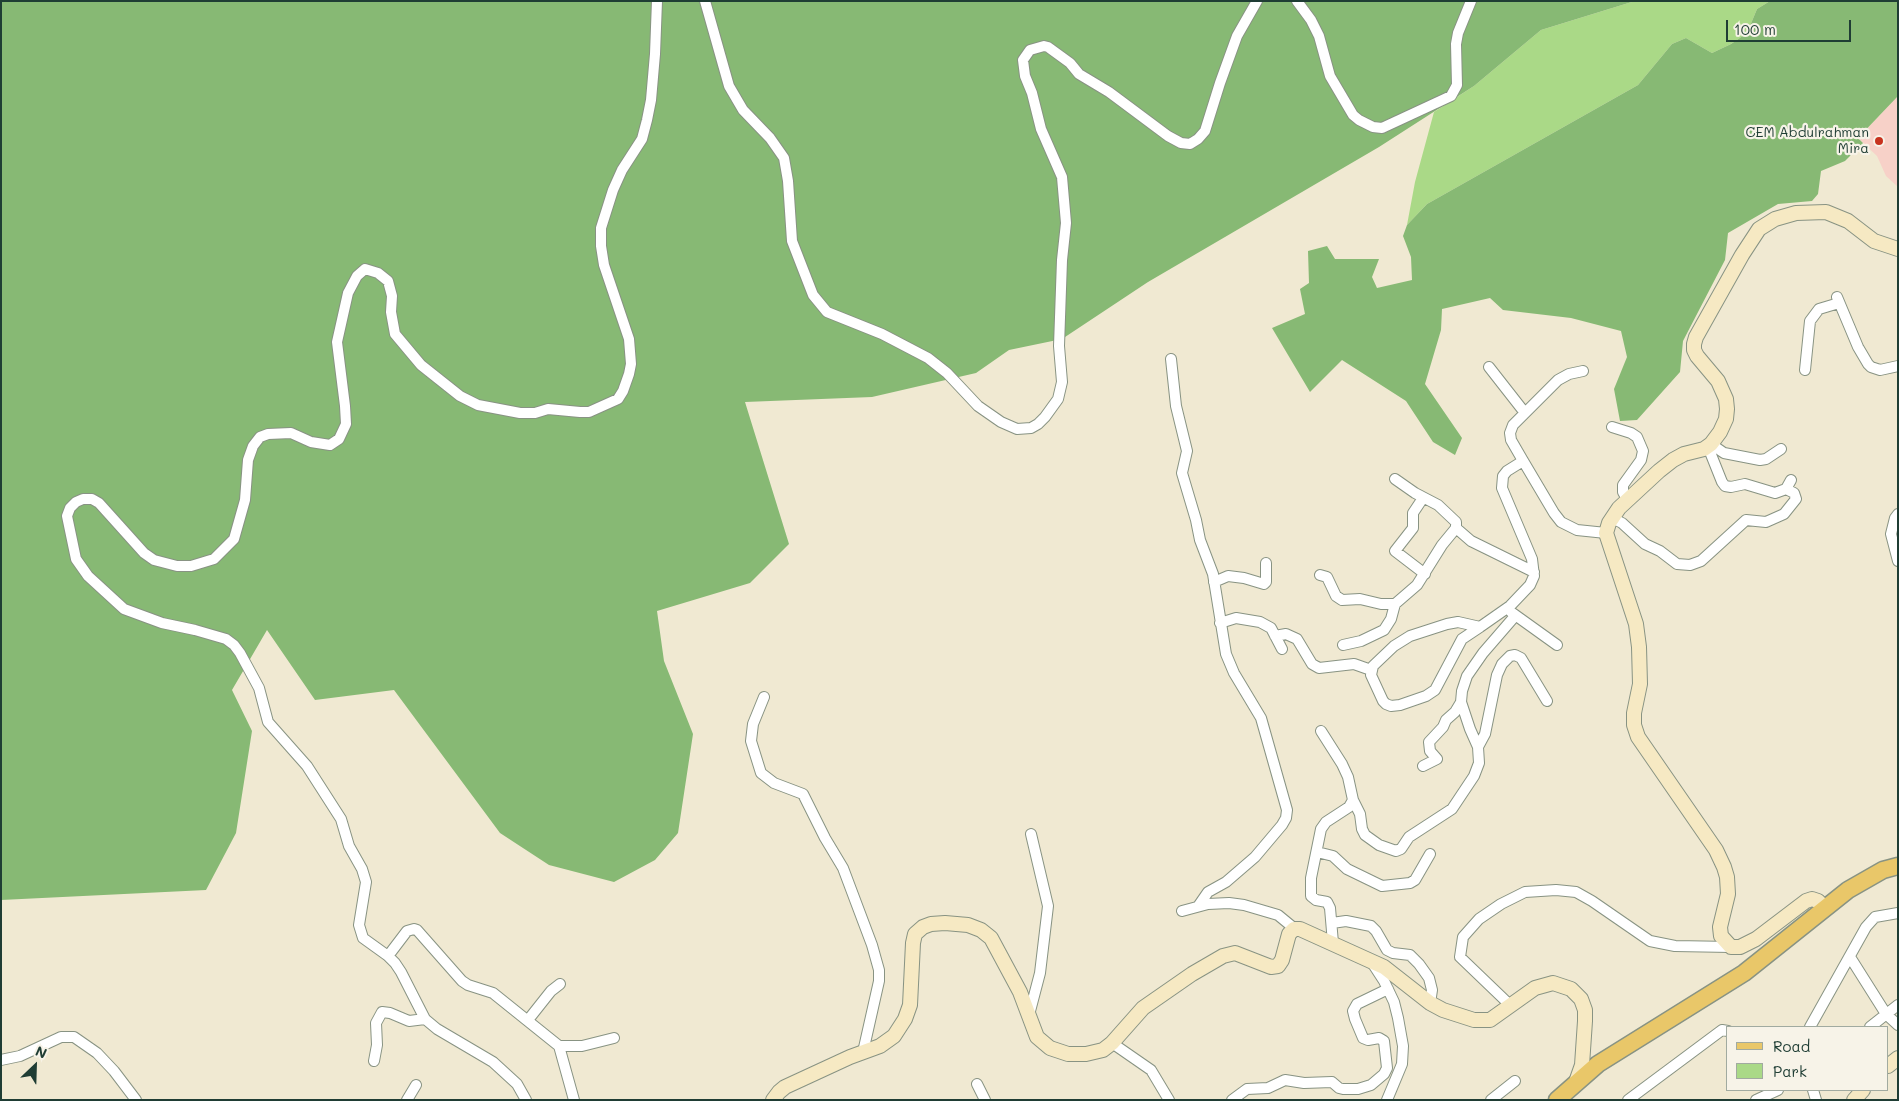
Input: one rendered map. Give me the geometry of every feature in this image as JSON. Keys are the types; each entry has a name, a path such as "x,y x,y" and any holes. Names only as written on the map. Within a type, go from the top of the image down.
{"main road":[{"path":"1556,1100 1598,1064 1744,973 1848,890 1883,870 1898,866"}],"street":[{"path":"526,1100 517,1084 494,1062 437,1029 425,1019 402,972 388,956 367,942 360,934 359,920 366,892 366,882 362,869 349,846 341,819 307,766 268,722 259,688 234,645 226,639 162,623 124,609 88,576 76,559 67,516 70,508 76,502 83,499 92,499 99,503 144,553 154,560 178,566 191,566 214,559 234,539 245,500 248,460 253,446 260,437 268,434 291,433 311,442 330,445 339,440 346,424 346,415 337,342 348,293 357,276 365,269 378,272 388,281 392,296 391,312 395,334 421,365 460,396 478,404 520,413 535,413 548,409 589,412 618,399 624,391 630,374 629,339 604,265 601,228 613,190 622,170 642,140 647,120 651,100 655,54 657,1"},
{"path":"705,1 729,86 743,110 770,138 784,158 788,182 792,241 813,295 827,312 875,331 928,358 947,373 978,406 1001,422 1017,429 1031,428 1038,424 1053,407 1060,392 1062,382 1058,355 1061,280 1066,223 1062,177 1041,129 1032,93 1025,76 1024,60 1030,50 1044,46 1048,47 1070,63 1079,74 1109,92 1168,136 1181,143 1190,144 1198,139 1205,130 1237,36 1257,1"},
{"path":"1297,1 1311,20 1319,36 1330,76 1353,115 1358,120 1373,127 1382,128 1451,96 1457,85 1456,44 1458,34 1471,1"},
{"path":"1731,947 1721,936 1720,927 1728,894 1727,877 1724,867 1716,850 1638,737 1634,725 1641,666 1636,624 1606,534 1612,518 1628,499 1673,460 1709,445 1726,419 1728,409 1722,388 1718,380 1697,356 1694,344 1696,337 1759,228 1775,219 1796,213 1826,212 1848,221 1874,241 1898,249"},
{"path":"1805,370 1810,321 1819,309 1838,300 1868,364 1880,370 1898,366"},
{"path":"1170,359 1176,406 1187,451 1182,473 1200,540 1208,558 1214,582 1226,654 1231,668 1255,707 1266,733 1287,814 1282,826 1255,857 1226,882 1208,892 1199,905"},
{"path":"1489,367 1525,412"},
{"path":"1583,371 1568,374 1558,380 1513,424 1510,433 1511,440 1561,522 1577,530 1606,534"},
{"path":"1612,427 1637,437 1643,451 1641,460 1623,485 1623,492 1628,499"},
{"path":"1709,445 1724,453 1760,460 1766,459 1780,449"},
{"path":"1612,518 1645,544 1660,551 1677,564 1690,565 1701,561 1746,520 1766,522 1784,514 1796,499 1789,484 1775,493 1745,484 1731,487 1726,486 1722,482 1709,445"},
{"path":"1480,627 1458,622 1447,624 1410,636 1394,646 1371,670 1372,679 1383,701 1386,704 1396,706 1426,696 1435,690 1462,639 1480,627 1506,609 1530,585 1534,572 1532,559 1502,488 1503,476 1507,471 1524,461"},
{"path":"1343,644 1361,641 1384,630 1391,619 1395,604 1409,593 1425,574 1442,545 1456,528 1456,522 1453,518 1438,505 1423,498 1395,479"},
{"path":"1423,498 1413,513 1413,528 1395,551 1425,574"},
{"path":"1898,514 1895,518 1891,534 1898,561"},
{"path":"1456,528 1464,536 1484,548 1534,572"},
{"path":"1214,582 1228,576 1244,578 1264,584 1266,582 1266,563"},
{"path":"1320,575 1329,579 1336,596 1342,600 1355,599 1395,604"},
{"path":"1506,609 1557,645"},
{"path":"1478,748 1461,702 1462,692 1467,676 1490,644 1515,616"},
{"path":"1220,622 1236,618 1260,622 1271,628 1282,649"},
{"path":"1384,630 1394,646"},
{"path":"1275,636 1286,634 1297,639 1312,664 1319,668 1348,664 1371,670"},
{"path":"1321,731 1348,777 1353,800 1360,814 1362,829 1365,835 1391,850 1401,849 1409,837 1448,812 1456,804 1477,770 1478,748 1485,734 1497,675 1502,664 1510,656 1516,655 1521,658 1547,701"},
{"path":"764,697 754,724 751,740 760,773 774,783 803,794 825,838 843,868 872,944 879,970 879,982 863,1052"},
{"path":"1423,766 1437,759 1430,751 1429,742 1443,727 1446,720 1455,712 1461,702"},
{"path":"1333,943 1329,904 1313,898 1310,892 1311,878 1321,829 1326,822 1349,807 1353,800"},
{"path":"1029,1016 1040,973 1048,906 1030,834"},
{"path":"1317,852 1333,856 1347,869 1382,886 1410,883 1415,880 1430,854"},
{"path":"1510,1005 1460,957 1463,937 1479,919 1501,904 1525,892 1556,890 1576,892 1592,900 1650,941 1675,946 1731,947 1747,944 1806,901 1812,899 1818,901 1825,908"},
{"path":"1182,911 1199,905 1229,903 1244,905 1278,915 1295,929 1300,929 1333,943 1393,972 1430,1003 1443,1010 1474,1020 1490,1020 1535,988 1553,982 1572,989 1581,1000 1585,1010 1583,1059 1576,1082"},
{"path":"1811,1026 1866,927 1875,917 1898,913"},
{"path":"1332,923 1346,921 1371,926 1376,931 1386,950 1393,953 1410,955 1420,964 1429,978 1432,990 1430,1003"},
{"path":"773,1100 785,1087 880,1046 894,1036 910,1005 913,943 916,934 923,927 931,924 956,923 981,930 991,938 1012,977 1037,1037 1050,1048 1068,1054 1094,1053 1103,1050 1112,1043 1143,1008 1192,974 1223,956 1236,953 1272,967 1278,966 1282,960 1289,934 1295,929"},
{"path":"388,956 406,931 417,930 462,981 494,993 559,1046 574,1100"},
{"path":"1850,957 1886,1014 1898,1025"},
{"path":"1370,960 1388,989 1398,1018 1403,1046 1402,1064 1387,1100"},
{"path":"528,1020 551,991 560,984"},
{"path":"1232,1100 1247,1089 1268,1088 1286,1080 1304,1083 1332,1082 1343,1090 1358,1090 1371,1086 1386,1072 1387,1062 1384,1043 1381,1038 1368,1040 1363,1038 1353,1012 1358,1004 1388,989"},
{"path":"1871,1026 1898,1005"},
{"path":"374,1061 377,1045 376,1023 382,1012 390,1012 410,1021 425,1019"},
{"path":"1628,1100 1722,1030 1726,1031"},
{"path":"1,1060 20,1056 61,1037 74,1037 97,1053 114,1071 136,1100"},
{"path":"559,1046 582,1046 614,1038"},
{"path":"1112,1043 1151,1070 1169,1100"},
{"path":"1491,1100 1515,1081"},
{"path":"407,1100 416,1084"},
{"path":"977,1084 985,1100"},
{"path":"1756,1100 1776,1091"}],"shaded area":[{"name":"CEM Abdulrahman Mira","path":"1898,96 1898,187 1886,176 1877,156 1858,138"}],"green space":[{"path":"1,1 1635,1 1541,30 1474,86 1379,147 1148,282 1062,339 1009,350 976,373 872,397 745,402 789,544 750,583 657,611 664,661 693,734 678,833 655,860 614,882 549,865 500,833 394,690 315,700 267,630 232,690 252,731 236,833 206,890 1,900"},
{"path":"1635,1 1770,1 1757,9 1747,33 1731,44 1712,53 1686,38 1672,44 1638,85 1427,204 1407,225 1415,182 1434,112 1474,86 1541,30"},
{"path":"1770,1 1898,1 1898,96 1858,138 1863,143 1845,161 1821,171 1818,194 1812,201 1778,204 1728,233 1725,260 1683,341 1680,372 1637,420 1620,421 1614,389 1627,357 1621,331 1571,318 1503,310 1490,298 1442,309 1441,330 1425,384 1462,438 1455,455 1433,442 1406,401 1342,360 1310,392 1272,328 1305,314 1300,289 1309,283 1308,251 1327,246 1335,259 1379,259 1372,277 1377,288 1412,280 1411,257 1403,236 1407,225 1427,204 1638,85 1672,44 1686,38 1712,53 1731,44 1747,33 1757,9"}],"place":[{"name":"CEM Abdulrahman Mira","path":"1879,141"}]}
